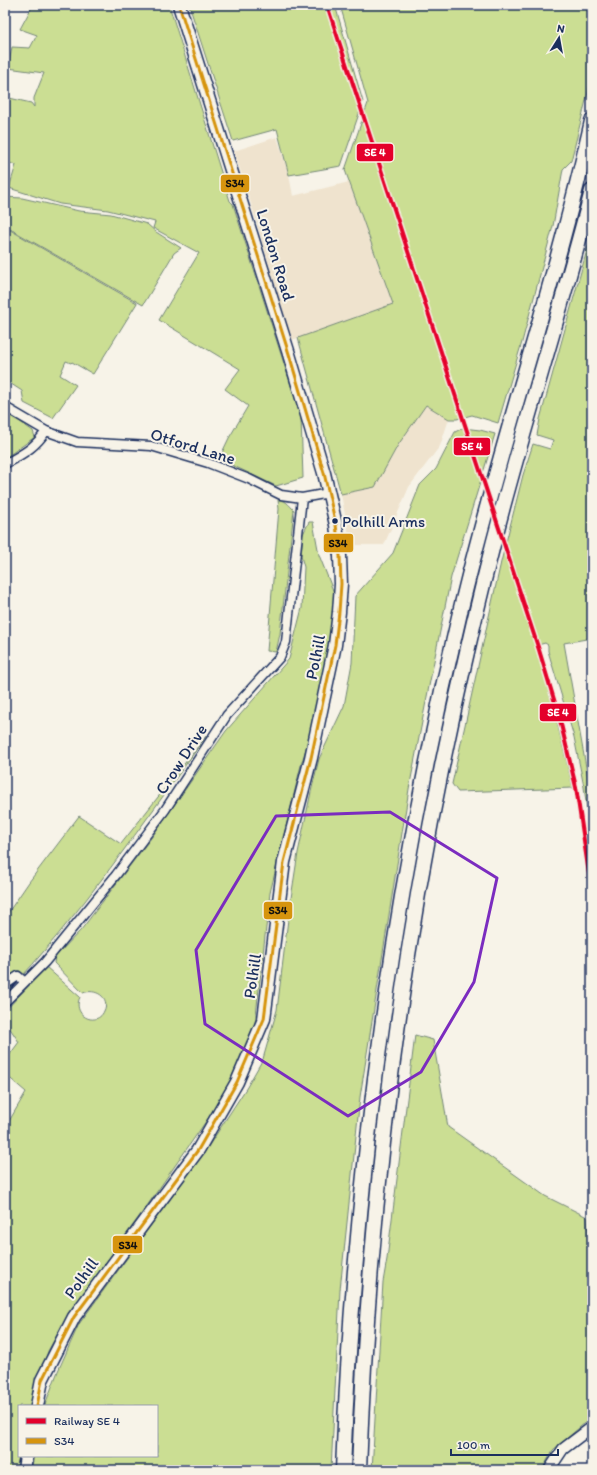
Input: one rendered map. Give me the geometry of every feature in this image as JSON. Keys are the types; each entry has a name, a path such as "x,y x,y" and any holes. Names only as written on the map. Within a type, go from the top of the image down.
{"highway":[{"path":"343,1470 352,1301 369,1125 391,960 413,832 443,684 473,556 500,455 564,236 592,121"},
{"path":"359,1470 374,1229 383,1145 403,991 424,858 454,708 490,558 511,476 592,191"}],"main road":[{"name":"London Road","path":"179,5 289,354 329,494"},
{"name":"Polhill","path":"37,1405 42,1380 74,1317 198,1150 237,1082 264,1019 284,862 311,758 336,638 340,605 341,570 336,525 329,494"},
{"path":"24,1470 26,1457"}],"street":[{"name":"Otford Lane","path":"5,407 46,431 77,442 151,446 208,463 249,479 282,495 302,498 329,494"},
{"path":"5,464 29,450 39,441 46,431"},
{"name":"Crow Drive","path":"5,1002 45,962 116,875 165,810 227,715 280,657 286,642 302,498"},
{"path":"5,985 18,976 25,982"},
{"path":"549,1470 563,1449 592,1427"}],"highlighted area":[{"path":"390,812 497,878 474,982 421,1072 348,1116 205,1024 196,950 276,816"}],"shaded area":[{"path":"277,137 289,175 293,196 349,182 393,304 291,340 234,151"},
{"path":"426,405 449,419 440,446 409,487 384,545 351,545 341,494 375,487 398,445"}],"green space":[{"path":"33,5 169,5 230,201 233,204 301,417 303,478 276,486 219,459 229,438 248,406 225,389 240,369 159,320 199,253 153,228 155,222 108,210 60,204 9,188 16,165 9,163 5,174 5,97 31,103 34,107 34,98 44,73 8,68 12,47 30,48 37,35 20,29"},
{"path":"189,5 335,5 363,102 341,166 289,175 277,129 233,141"},
{"path":"340,5 592,5 592,76 571,161 563,169 553,226 522,342 498,423 472,415 457,419 449,419 426,405 398,445 375,487 341,494 298,338 393,304 345,170 368,103"},
{"path":"5,197 22,198 79,211 111,214 147,224 156,232 181,248 174,253 143,305 5,226"},
{"path":"5,227 137,303 93,374 72,362 66,361 60,375 76,385 53,418 24,403 22,391 5,380"},
{"path":"592,232 592,638 564,643 589,784 592,787 592,845 584,787 574,737 548,651 548,645 545,643 536,647 554,710 573,788 458,792 452,784 501,562 523,475 533,444 550,449 553,440 537,435 540,419"},
{"path":"5,413 33,431 35,437 5,458"},
{"path":"463,428 495,434 451,577 409,789 360,1097 340,1290 331,1470 31,1470 34,1457 158,1457 158,1405 45,1405 46,1402 79,1324 206,1150 247,1087 263,1059 277,1010 289,911 298,853 311,792 319,759 344,706 352,663 355,596 393,553 420,485 436,469 455,432"},
{"path":"278,500 285,501 294,510 280,634 276,652 267,651 279,509"},
{"path":"309,522 313,522 319,555 334,593 333,614 311,732 301,765 270,893 254,1032 225,1094 149,1203 70,1312 48,1351 31,1405 18,1405 19,1457 16,1470 5,1470 5,1128 26,1092 5,1074 5,1061 19,1042 5,1021 5,1011 46,967 80,997 78,1004 79,1010 86,1018 96,1019 101,1016 106,1006 104,998 97,993 83,993 54,963 55,957 81,930 154,834 226,731 289,659 302,608 304,567 301,556 303,534"},
{"path":"207,735 135,835 85,901 33,965 5,995 5,917 29,882 79,816 121,844"},
{"path":"415,1035 433,1040 448,1127 545,1196 587,1217 592,1292 592,1417 553,1450 542,1470 372,1470 383,1282"}],"transit line":[{"name":"S34","path":"37,1405 42,1380 74,1317 198,1150 237,1082 264,1019 284,862 311,758 335,645 339,612 341,584 340,556 336,525 324,473 289,354 179,5"},
{"path":"327,5 539,650 559,716 576,787 592,894"}],"place":[{"name":"Polhill Arms","path":"335,521"}]}
